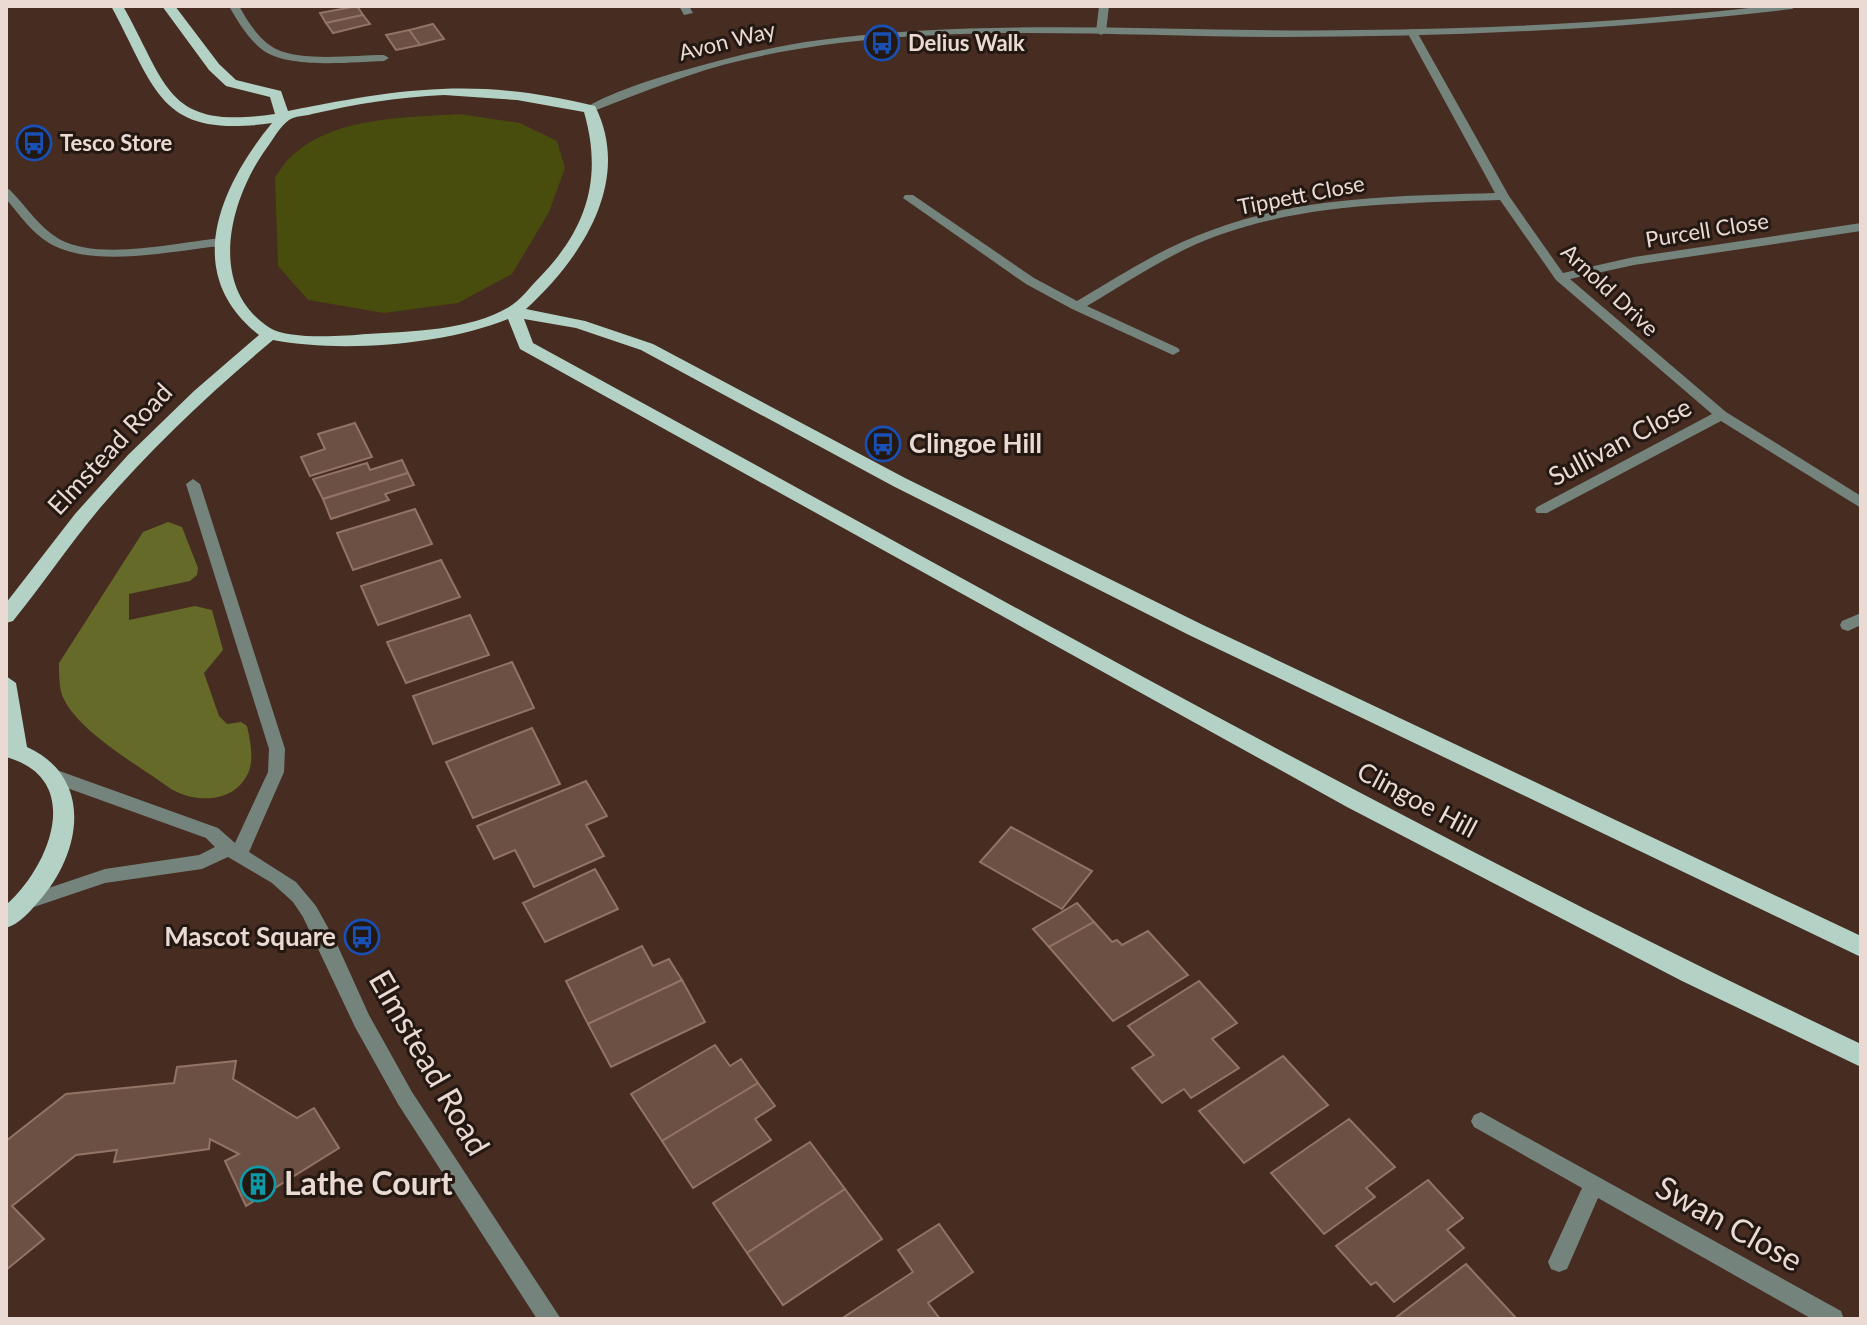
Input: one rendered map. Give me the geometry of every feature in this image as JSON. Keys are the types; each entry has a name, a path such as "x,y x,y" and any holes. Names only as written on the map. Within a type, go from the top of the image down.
{"main road":[{"path":"117,6 174,106 193,117 218,122 283,118 376,98 443,91 533,97 590,109 599,134 602,161 599,189 589,219 571,250 547,281 514,312"},
{"path":"168,6 214,67 231,83 276,94 283,118"},
{"path":"283,118 251,157 229,198 220,242 224,274 240,306 269,335 349,341 433,333 514,312 579,324 647,347 899,482 1196,630 1861,947"},
{"name":"Clingoe Hill","path":"514,312 526,346 678,427 1140,686 1706,984 1861,1056"},
{"name":"Elmstead Road","path":"6,627 6,616 66,537 148,444 216,378 269,335"},
{"path":"6,683 11,750 41,765 57,784 66,812 64,833 55,860 14,912"}],"street":[{"path":"234,6 244,23 272,53 384,58"},
{"path":"1101,32 1104,6"},
{"name":"Avon Way","path":"590,109 628,91 704,64 807,42 923,31 1412,32 1605,25 1792,6"},
{"name":"Arnold Drive","path":"1412,32 1503,196 1560,277 1721,415 1861,503"},
{"path":"6,192 54,242 76,248 143,249 220,242"},
{"name":"Tippett Close","path":"1077,306 1179,247 1266,218 1359,201 1503,196"},
{"path":"909,198 1030,281 1173,351"},
{"name":"Purcell Close","path":"1560,277 1634,261 1861,227"},
{"name":"Sullivan Close","path":"1542,510 1721,415"},
{"path":"14,912 105,876 202,862 233,851 276,772 277,749 193,484"},
{"name":"Elmstead Road","path":"48,774 212,833 298,895 314,919 362,1021 429,1133 550,1319"},
{"name":"Swan Close","path":"1481,1121 1833,1319"},
{"path":"1559,1262 1594,1184"}],"shaded area":[{"path":"459,114 520,123 557,141 565,168 549,212 512,274 458,303 384,313 308,300 278,266 275,177 287,161 313,141 352,125 395,118"}],"green space":[{"path":"168,522 182,527 198,568 197,575 190,581 129,594 129,620 195,606 212,610 223,650 204,673 219,716 227,724 241,722 247,726 251,755 249,771 243,782 215,798 181,794 127,759 81,722 69,708 60,687 59,663 143,532"}],"building":[{"path":"357,6 363,15 326,23 320,13"},
{"path":"363,15 370,24 333,33 326,23"},
{"path":"433,24 444,39 420,45 409,30"},
{"path":"409,30 420,45 396,50 386,35"},
{"path":"355,423 372,457 310,476 301,457 325,449 318,434"},
{"path":"402,460 408,473 323,499 313,479 367,463 370,470"},
{"path":"408,473 414,485 385,494 389,500 331,519 323,499"},
{"path":"415,509 432,544 353,570 337,533"},
{"path":"441,560 460,597 378,625 361,586"},
{"path":"470,615 489,655 406,683 387,642"},
{"path":"512,662 534,708 433,744 413,696"},
{"path":"532,728 560,784 473,818 446,762"},
{"path":"586,781 607,816 586,825 604,856 534,887 515,850 494,859 477,826"},
{"path":"1011,827 1092,871 1062,909 980,862"},
{"path":"595,869 618,909 545,942 523,903"},
{"path":"1077,903 1094,922 1049,947 1033,929"},
{"path":"1094,922 1112,942 1117,940 1122,945 1148,931 1188,975 1113,1021 1049,947"},
{"path":"642,946 653,966 669,959 682,980 588,1024 566,981"},
{"path":"682,980 705,1022 611,1067 588,1024"},
{"path":"1199,981 1237,1023 1212,1039 1239,1068 1191,1098 1184,1089 1162,1103 1132,1068 1154,1055 1128,1026"},
{"path":"715,1045 730,1066 741,1059 758,1083 662,1141 631,1094"},
{"path":"1283,1056 1328,1105 1244,1163 1199,1111"},
{"name":"Lathe Court","path":"236,1061 233,1079 297,1118 314,1108 339,1148 246,1206 225,1161 239,1154 210,1139 209,1149 114,1162 117,1150 76,1155 12,1206 44,1239 6,1270 6,1141 66,1094 174,1083 177,1067"},
{"path":"758,1083 775,1106 755,1119 771,1140 693,1188 662,1141"},
{"path":"1349,1119 1395,1167 1366,1188 1375,1197 1324,1234 1271,1173"},
{"path":"810,1142 845,1189 747,1253 713,1203"},
{"path":"1428,1180 1463,1218 1447,1230 1464,1248 1394,1302 1376,1282 1371,1285 1336,1246"},
{"path":"845,1189 882,1239 783,1305 747,1253"},
{"path":"939,1224 973,1272 928,1303 940,1319 841,1319 913,1272 898,1250"},
{"path":"1466,1264 1517,1319 1394,1319"}],"place":[{"name":"Delius Walk","path":"882,43"},
{"name":"Tesco Store","path":"34,143"},
{"name":"Clingoe Hill","path":"883,444"},
{"name":"Mascot Square","path":"362,937"},
{"name":"Lathe Court","path":"258,1184"}]}
